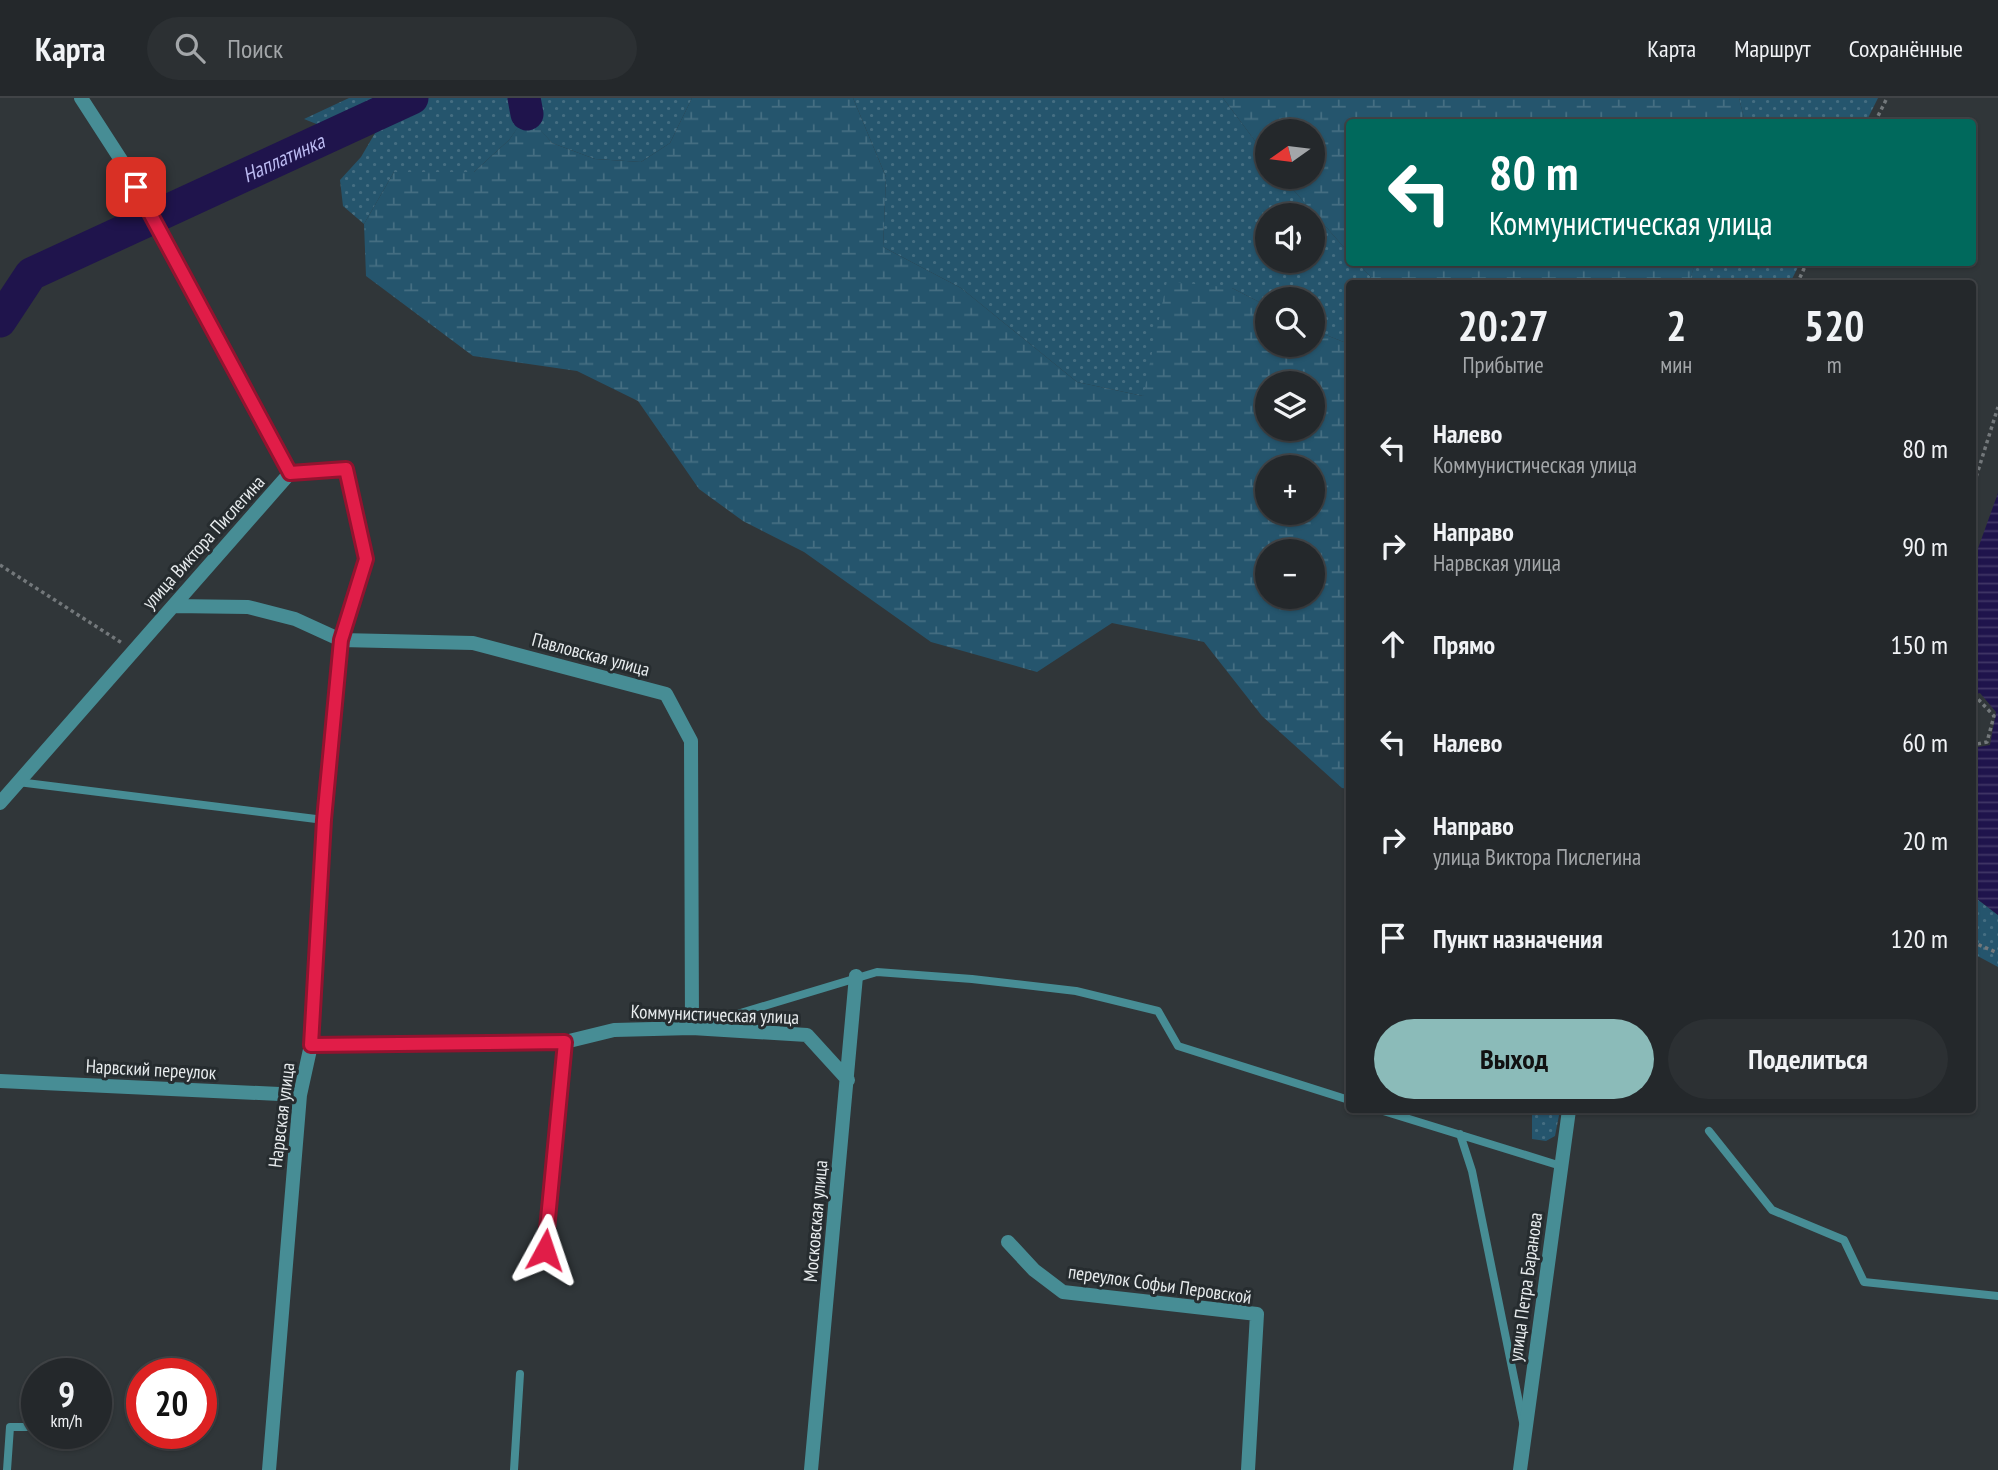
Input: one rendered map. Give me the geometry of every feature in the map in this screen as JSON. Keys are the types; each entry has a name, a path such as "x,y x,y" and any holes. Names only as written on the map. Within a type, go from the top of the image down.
{"street":[{"name":"улица Виктора Пислегина","path":"0,803 290,473 123,163 81,98"},
{"name":"Павловская улица","path":"173,606 248,607 295,619 341,640 473,643 666,694 691,741 692,1028"},
{"name":"Нарвская улица","path":"269,1470 300,1096 311,1045 324,820 341,640"},
{"name":"Московская улица","path":"811,1470 856,976"},
{"name":"Коммунистическая улица","path":"311,1045 565,1042 614,1030 692,1028 807,1035 848,1080"},
{"name":"Нарвский переулок","path":"0,1081 300,1096"},
{"name":"улица Петра Баранова","path":"1520,1470 1569,1113"},
{"name":"переулок Софьи Перовской","path":"1008,1242 1034,1270 1063,1292 1257,1314 1248,1470"}],"lane":[{"path":"290,473 346,469 366,559 341,640"},
{"path":"18,782 324,820"},
{"path":"692,1028 856,976 877,972 972,979 1076,991 1158,1011 1178,1046 1346,1099"},
{"path":"545,1250 565,1042"},
{"path":"1390,1113 1561,1166"},
{"path":"1709,1131 1772,1210 1844,1240 1864,1282 1998,1296"},
{"path":"1460,1135 1472,1171 1525,1432"},
{"path":"514,1470 520,1374"},
{"path":"7,1470 10,1427 21,1427"}],"path":[{"path":"1876,119 1887,98"},
{"path":"1976,477 1998,407"},
{"path":"0,565 132,650"},
{"path":"1976,698 1994,716 1987,742 1976,744"},
{"path":"1976,944 1998,953"}],"green space":[{"path":"349,98 692,98 670,143 641,162 595,159 552,143 527,115 509,140 474,172 394,172 364,224 343,206 340,180 361,157 385,116 349,137 304,119"},
{"path":"692,98 853,98 886,177 883,247 961,288 1077,382 1143,396 1167,281 1232,288 1255,300 1255,357 1325,357 1325,335 1346,343 1346,789 1342,788 1262,716 1204,642 1112,623 1037,672 931,642 804,552 743,521 699,489 638,401 577,371 473,356 366,276 364,224 394,172 474,172 509,140 527,114 552,143 595,159 641,162 670,143"},
{"path":"853,98 1223,98 1255,141 1255,189 1293,189 1305,203 1255,203 1255,273 1325,273 1325,226 1346,250 1346,266 1361,266 1373,280 1346,280 1346,343 1325,335 1325,287 1255,287 1255,300 1232,288 1143,396 1077,382 961,288 883,247 886,177"},
{"path":"1223,98 1739,98 1744,119 1346,119 1346,250 1325,226 1325,203 1305,203 1293,189 1325,189 1325,119 1255,119 1255,141"},
{"path":"1739,98 1878,98 1868,119 1744,119"},
{"path":"1361,266 1694,266 1690,280 1373,280"},
{"path":"1694,266 1798,266 1792,280 1690,280"},
{"path":"1976,898 1998,915 1998,967 1976,955"},
{"path":"1532,1113 1559,1113 1555,1136 1546,1141 1532,1139"}],"shaded area":[{"path":"1998,493 1998,915 1976,898 1976,747 1990,745 1996,712 1980,693 1976,694 1976,554"}],"waterway":[{"name":"Наплатинка","path":"156,216 412,98"},
{"path":"524,98 527,114"},
{"name":"Наплатинка","path":"0,321 31,274 146,221"}],"route":[{"path":"136,187 290,473 298,470 346,469 366,559 341,640 324,820 311,1045 565,1042 545,1250"}]}
